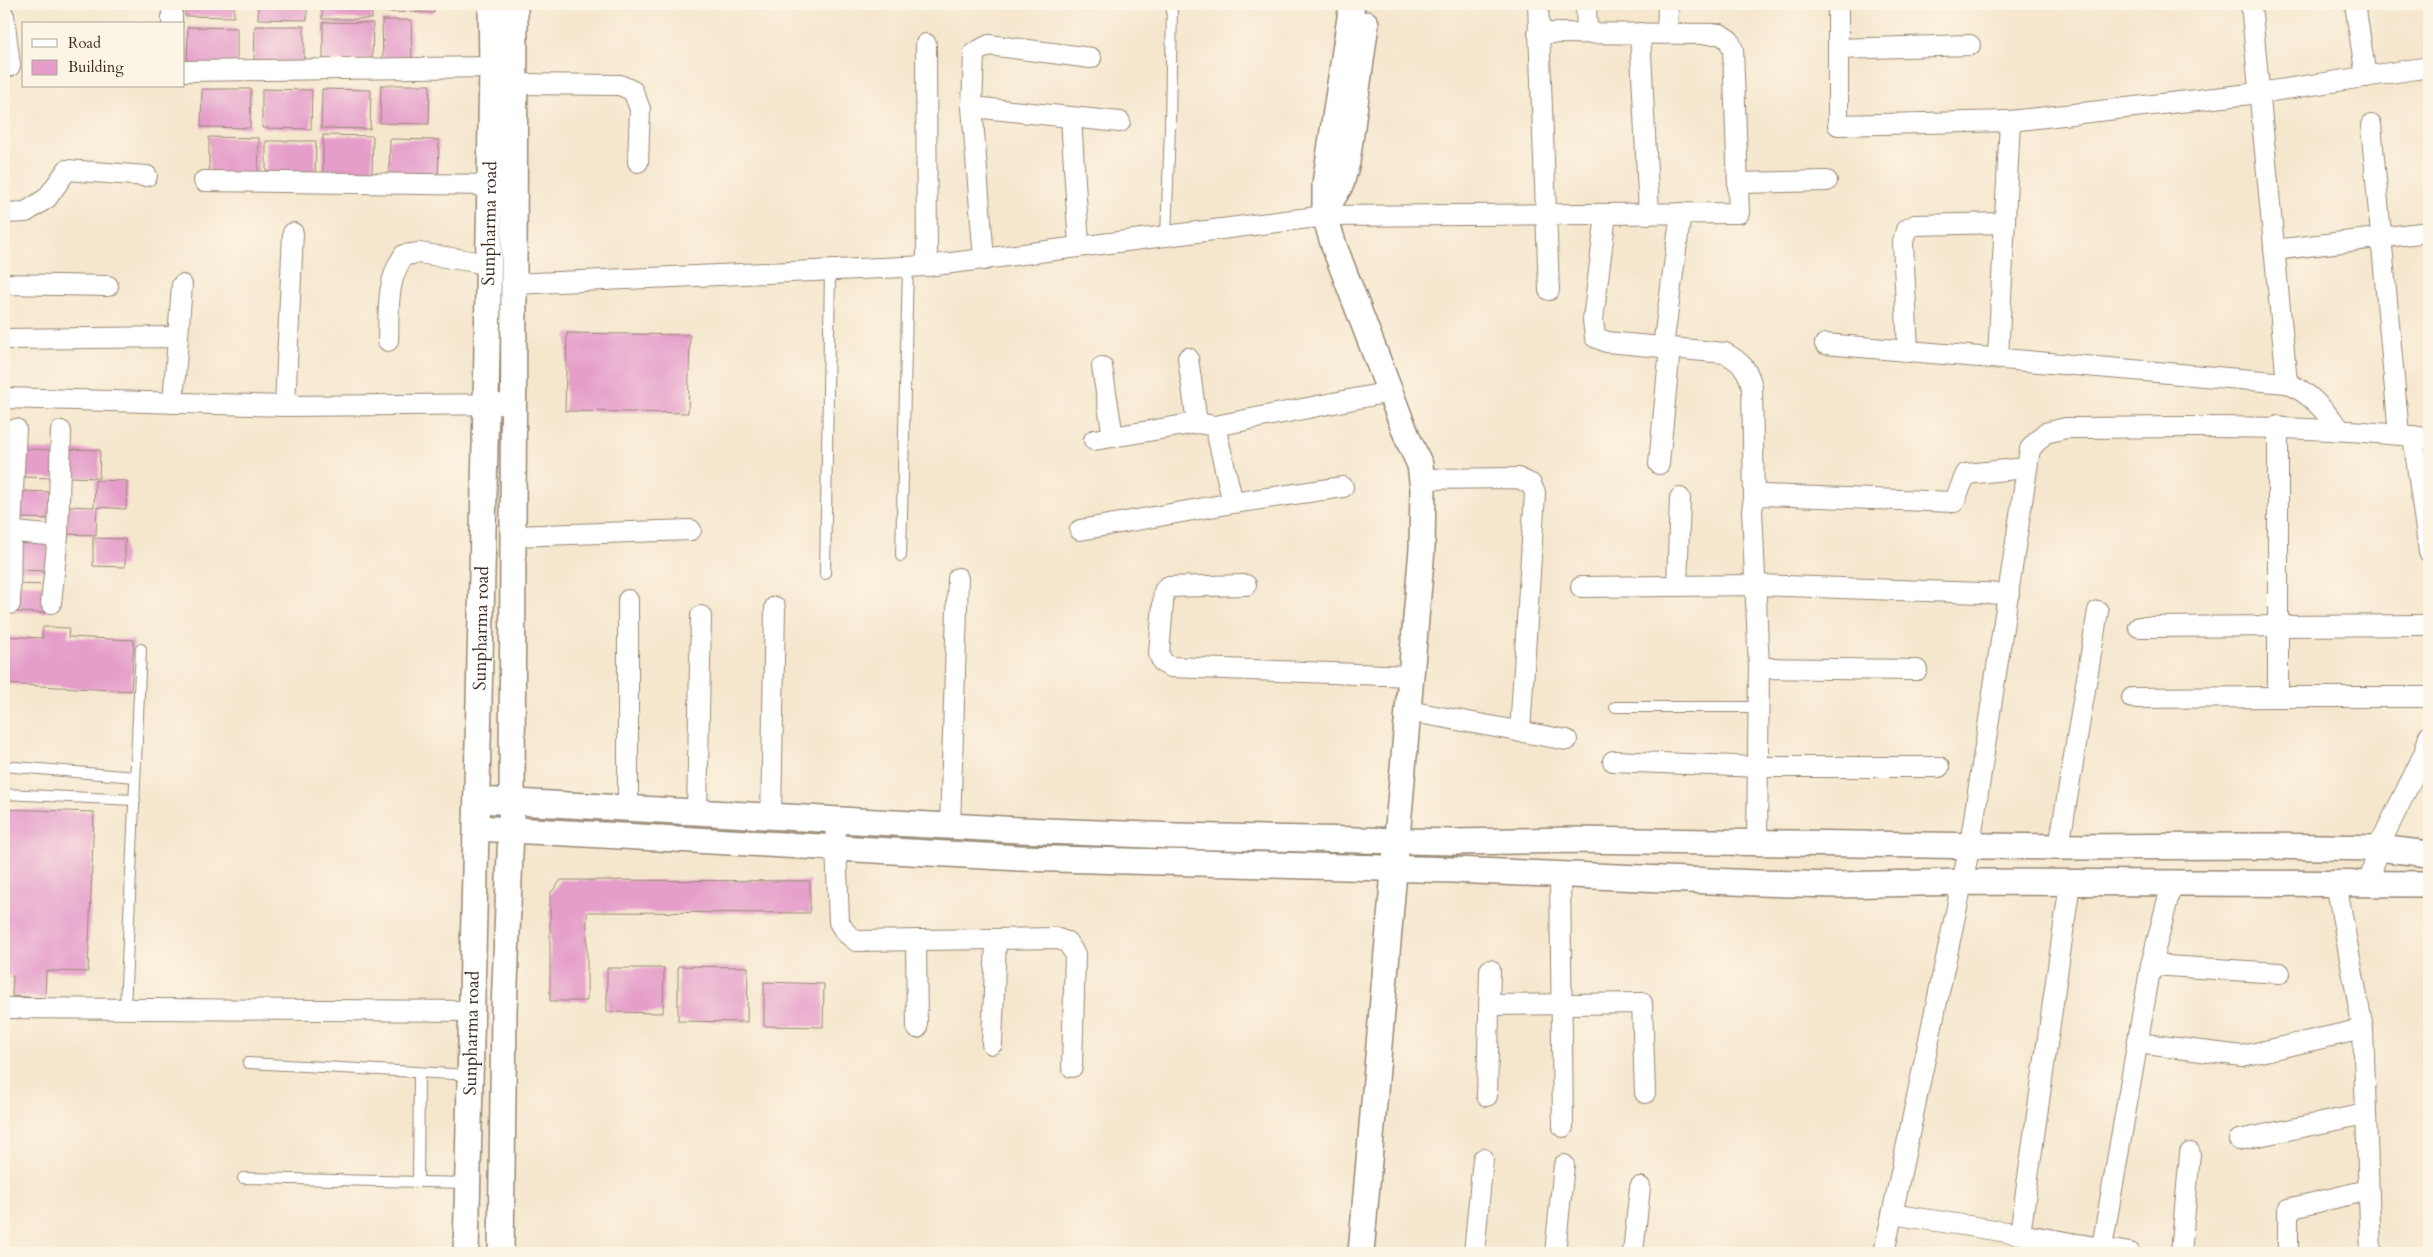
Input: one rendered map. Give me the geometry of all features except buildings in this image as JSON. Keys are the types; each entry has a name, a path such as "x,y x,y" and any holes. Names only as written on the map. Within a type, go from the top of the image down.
{"street":[{"path":"172,4 172,22"},
{"name":"Sunpharma road","path":"466,1253 474,1010 489,264 491,4"},
{"name":"Sunpharma road","path":"501,1253 504,1010 512,801 512,284 515,4"},
{"path":"1352,4 1331,136 1325,184 1325,213 1334,246 1420,465 1422,479 1422,549 1361,1253"},
{"path":"1325,213 1341,184 1347,162 1369,4"},
{"path":"1538,4 1549,290"},
{"path":"1586,4 1587,33"},
{"path":"1667,33 1668,4"},
{"path":"1838,4 1838,125 2010,121 2259,93 2429,67"},
{"path":"2251,4 2287,383"},
{"path":"2354,4 2366,77"},
{"path":"4,16 12,67"},
{"path":"512,284 918,267 1166,236 1325,213 1738,213 1733,50 1729,40 1720,34 1538,33"},
{"path":"1640,33 1649,214"},
{"path":"918,267 926,44"},
{"path":"984,260 972,107 974,53 989,45 1091,58"},
{"path":"1838,49 1970,45"},
{"path":"185,71 492,67"},
{"path":"514,84 620,85 633,91 640,109 638,162"},
{"path":"972,107 1120,122"},
{"path":"1071,118 1079,246"},
{"path":"1998,358 2010,121"},
{"path":"2371,125 2380,237 2414,436 2429,552"},
{"path":"4,213 26,212 48,198 67,170 147,176"},
{"path":"204,181 490,185"},
{"path":"1738,183 1827,181"},
{"path":"1659,464 1667,348 1681,213"},
{"path":"1606,214 1593,320 1595,337 1607,342 1725,353 1742,362 1749,373 1752,387 1754,499 1752,510 1759,668 1757,842"},
{"path":"1908,352 1904,242 1906,230 1915,224 2005,222"},
{"path":"2274,250 2429,232"},
{"path":"285,406 293,233"},
{"path":"388,341 390,285 396,267 404,255 419,253 489,264"},
{"path":"4,284 108,286"},
{"path":"173,403 182,285"},
{"path":"4,339 178,337"},
{"path":"1825,344 2287,383 2313,398 2341,430"},
{"path":"1188,358 1206,425 1233,503"},
{"path":"1102,367 1103,438 1206,425 1390,392"},
{"path":"4,398 285,406 513,404"},
{"path":"1884,1253 1970,845 2030,449 2045,433 2066,428 2278,426 2414,436"},
{"path":"2278,426 2278,697"},
{"path":"10,604 7,531 16,430"},
{"path":"51,603 58,536 61,431"},
{"path":"1754,499 1762,495 1954,502 1966,474 2026,468"},
{"path":"1422,479 1518,478 1531,484 1535,493 1520,732"},
{"path":"1080,530 1233,503 1343,487"},
{"path":"1677,586 1680,498"},
{"path":"513,536 691,530"},
{"path":"7,531 58,536"},
{"path":"950,826 958,578"},
{"path":"1246,585 1167,587 1164,591 1159,654 1163,663 1171,667 1411,676"},
{"path":"1581,586 1754,585 2008,594"},
{"path":"628,600 628,809"},
{"path":"771,816 775,606"},
{"path":"2059,847 2098,611"},
{"path":"697,813 701,616"},
{"path":"2139,628 2429,624"},
{"path":"1759,668 1917,670"},
{"path":"2132,698 2429,697"},
{"path":"1408,711 1567,740"},
{"path":"2369,884 2378,848 2424,754 2429,736"},
{"path":"1613,762 1759,767 1939,767"},
{"path":"478,800 950,826 1166,835 1398,841 1757,842 2059,847 2267,846 2378,848 2429,854"},
{"path":"836,820 835,848 839,922 845,932 856,941 1055,938 1067,942 1075,954 1072,1067"},
{"path":"477,828 1029,859 1395,869 1837,885 1961,882 2429,884"},
{"path":"1560,876 1560,1004 1563,1127"},
{"path":"2020,1234 2070,883"},
{"path":"2101,1251 2151,965 2172,883"},
{"path":"2336,883 2363,1029 2371,1253"},
{"path":"992,1044 996,939"},
{"path":"916,940 916,1028"},
{"path":"2151,965 2280,972"},
{"path":"1487,1096 1490,970"},
{"path":"1490,1005 1642,1003 1645,1093"},
{"path":"4,1008 474,1010"},
{"path":"2137,1043 2242,1056 2363,1029"},
{"path":"2239,1140 2365,1114"},
{"path":"2181,1253 2190,1153"},
{"path":"1474,1253 1484,1159"},
{"path":"1555,1253 1564,1165"},
{"path":"1633,1253 1640,1187"},
{"path":"2288,1253 2288,1209 2368,1190"},
{"path":"1892,1214 2020,1234 2101,1251 2130,1253"}],"lane":[{"path":"1166,236 1172,4"},
{"path":"901,556 918,267"},
{"path":"825,574 830,271"},
{"path":"125,1008 141,649"},
{"path":"1615,707 1758,707"},
{"path":"4,766 135,777"},
{"path":"4,794 135,800"},
{"path":"248,1063 471,1075"},
{"path":"418,1182 419,1073"},
{"path":"243,1178 468,1184"}]}
